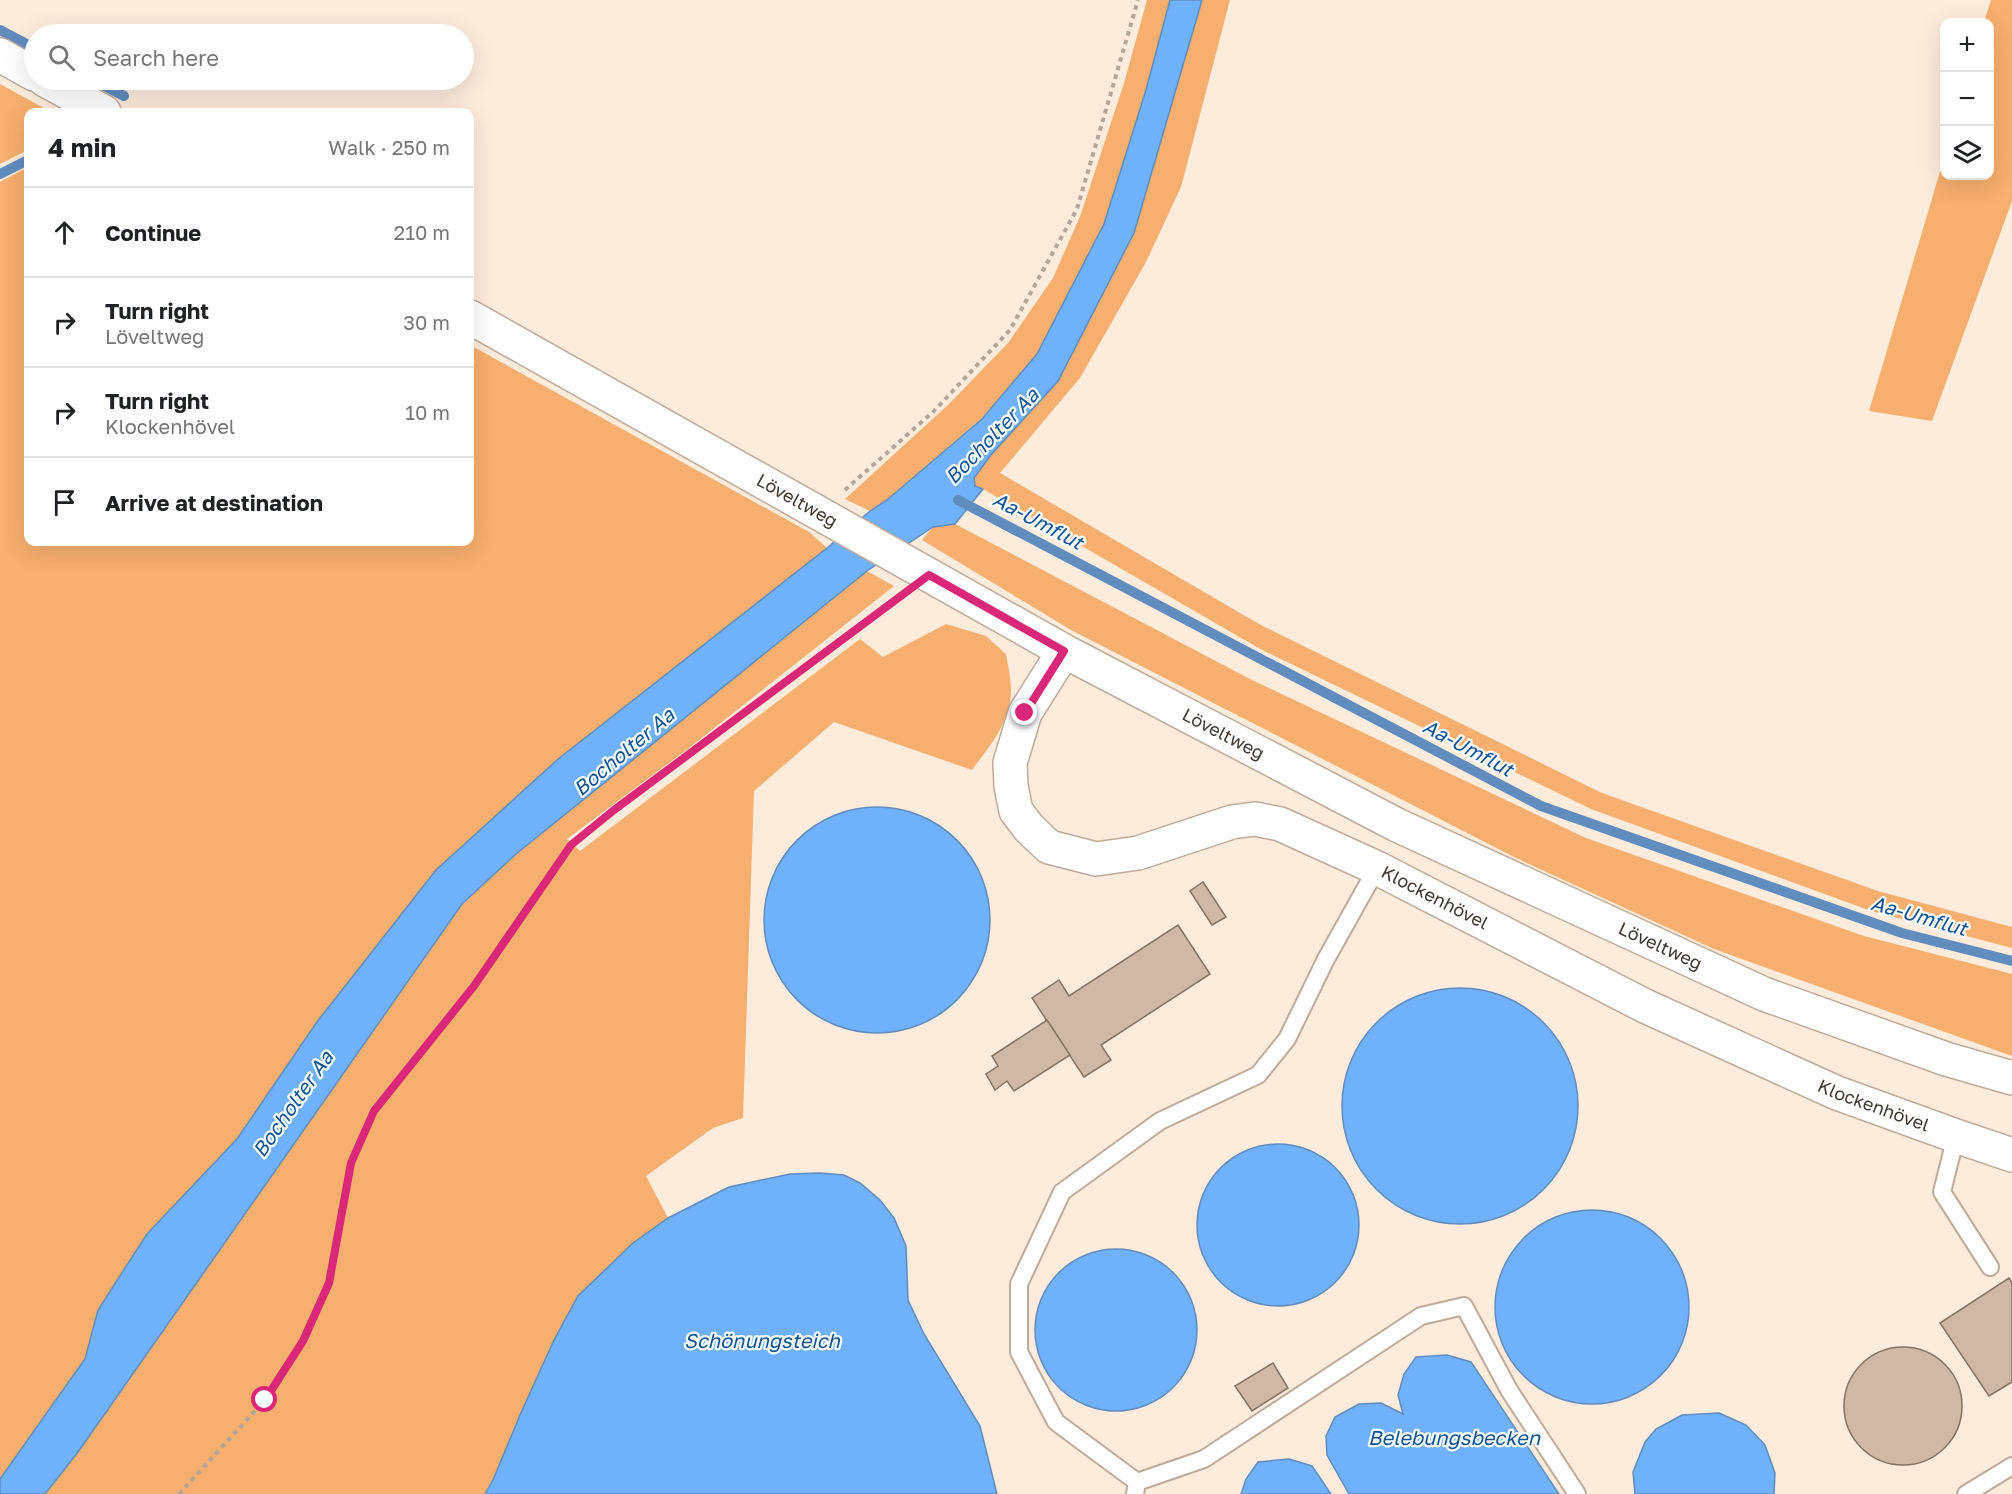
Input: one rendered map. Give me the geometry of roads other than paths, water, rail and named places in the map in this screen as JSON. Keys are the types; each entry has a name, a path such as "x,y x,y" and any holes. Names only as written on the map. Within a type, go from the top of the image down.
{"street":[{"path":"0,54 24,68"},
{"path":"63,90 97,108"},
{"name":"Löveltweg","path":"474,319 1064,651 1397,825 1764,994 1946,1059 2012,1078"},
{"name":"Klockenhövel","path":"1064,651 1025,713 1010,763 1011,786 1016,811 1029,828 1049,847 1096,859 1138,853 1232,822 1255,819 1280,824 1377,868 1645,1006 1837,1093 2012,1155"}],"lane":[{"path":"1377,868 1326,959 1287,1039 1258,1075 1160,1120 1062,1192 1019,1284 1019,1352 1056,1422 1136,1488 1204,1460 1421,1316 1464,1306 1509,1390 1576,1494"},
{"path":"1956,1136 1942,1192 1990,1267"},
{"path":"1966,1494 2012,1466"}],"water":[{"name":"Bocholter Aa","path":"1170,0 1202,0 1134,233 1058,381 990,456 974,478 975,486 983,489 955,524 933,527 867,571 516,854 462,904 78,1452 45,1494 0,1494 0,1479 85,1359 98,1310 147,1234 237,1139 317,1022 436,870 557,760 827,548 870,511 887,500 982,419 1037,354 1104,224 1146,90"},
{"path":"866,807 888,807 920,815 930,820 949,832 965,848 982,877 988,898 990,920 988,942 982,963 965,992 949,1008 920,1025 888,1033 866,1033 834,1025 824,1020 805,1008 789,992 772,963 764,931 764,909 772,877 777,867 789,848 805,832 834,815"},
{"path":"1448,988 1472,988 1494,993 1516,1002 1544,1022 1558,1040 1569,1061 1576,1083 1578,1106 1576,1129 1569,1151 1558,1172 1544,1190 1516,1210 1494,1219 1472,1224 1448,1224 1426,1219 1404,1210 1385,1198 1368,1181 1356,1162 1347,1140 1342,1118 1342,1094 1347,1072 1356,1050 1368,1031 1385,1014 1404,1002 1426,993"},
{"path":"1278,1144 1309,1150 1335,1168 1353,1194 1359,1225 1353,1256 1335,1282 1309,1300 1278,1306 1247,1300 1221,1282 1203,1256 1197,1225 1203,1194 1221,1168 1247,1150"},
{"name":"Schönungsteich","path":"790,1174 844,1175 860,1183 880,1200 894,1218 906,1246 908,1300 924,1334 980,1426 997,1494 485,1494 554,1340 578,1296 633,1243 668,1218 729,1187"},
{"path":"1582,1210 1602,1210 1638,1221 1661,1238 1673,1253 1682,1270 1689,1297 1689,1317 1682,1344 1673,1361 1661,1376 1646,1388 1629,1397 1602,1404 1582,1404 1546,1393 1517,1369 1506,1353 1499,1335 1495,1317 1495,1297 1506,1261 1530,1232 1546,1221 1564,1214"},
{"path":"1116,1249 1147,1255 1173,1273 1191,1299 1197,1330 1191,1361 1173,1387 1147,1405 1116,1411 1085,1405 1059,1387 1041,1361 1035,1330 1041,1299 1059,1273 1085,1255"},
{"name":"Belebungsbecken","path":"1447,1355 1471,1362 1559,1494 1349,1494 1327,1455 1326,1436 1335,1417 1359,1404 1381,1403 1403,1414 1398,1395 1404,1374 1416,1357"},
{"path":"1719,1413 1746,1425 1765,1445 1775,1473 1774,1494 1635,1494 1633,1472 1645,1442 1656,1429 1682,1415"},
{"path":"1289,1459 1312,1466 1331,1494 1241,1494 1246,1479 1258,1462"}],"waterway":[{"path":"0,30 24,43"},
{"path":"112,90 124,96"},
{"path":"0,174 24,162"},
{"name":"Aa-Umflut","path":"958,500 1541,806 1902,933 2012,961"}]}
